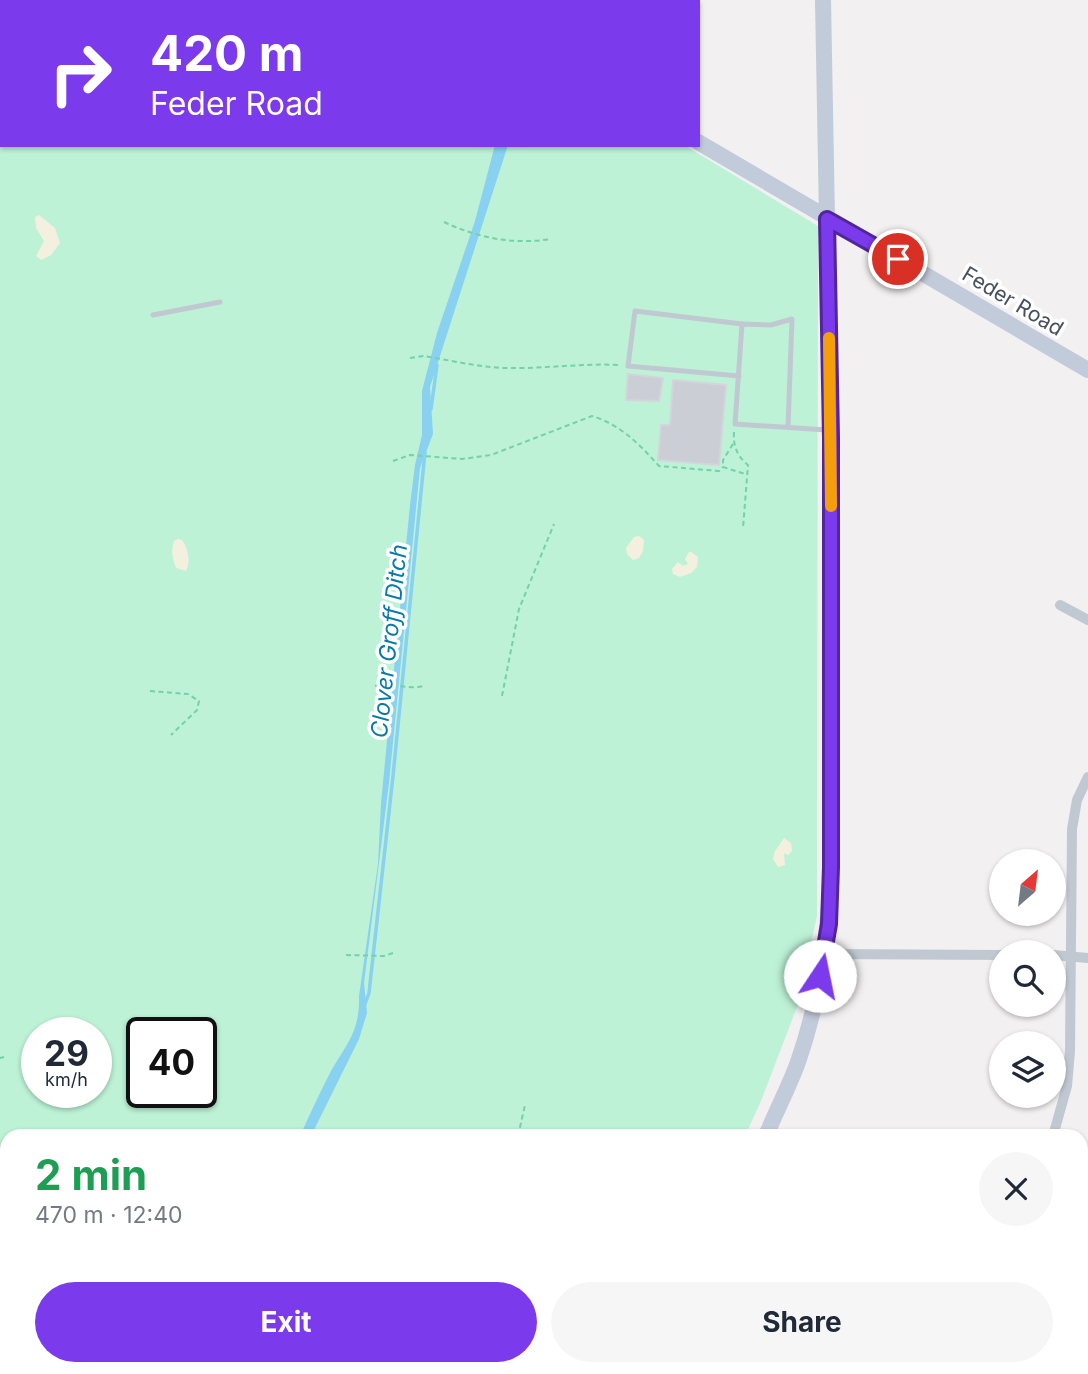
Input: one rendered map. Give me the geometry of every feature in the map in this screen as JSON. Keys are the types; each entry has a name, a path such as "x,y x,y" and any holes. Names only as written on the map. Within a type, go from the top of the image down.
{"street":[{"path":"769,1129 798,1061 825,954 831,867 831,430 823,0"},
{"name":"Feder Road","path":"700,143 1088,370"},
{"path":"1060,605 1088,620"},
{"path":"1055,1129 1067,1086 1070,1051 1072,830 1077,800 1088,777"},
{"path":"825,954 989,955"},
{"path":"1066,956 1088,958"}],"lane":[{"path":"153,315 219,302"},
{"path":"739,376 628,366 635,311 742,324 771,324 792,319 788,427"},
{"path":"742,324 735,424 831,430"}],"path":[{"path":"444,222 484,238 534,242 551,239"},
{"path":"410,358 423,356 502,368 547,368 576,364 628,366"},
{"path":"393,461 410,455 462,459 491,455 592,416 612,424 641,444 659,466 719,471 734,443"},
{"path":"735,424 736,452 748,465 743,528"},
{"path":"723,467 746,475"},
{"path":"502,696 519,609 554,524"},
{"path":"375,686 423,686"},
{"path":"150,691 188,694 199,701 197,710 171,735"},
{"path":"346,955 384,956 396,952"},
{"path":"0,1058 4,1056"},
{"path":"520,1129 525,1105"}],"green space":[{"path":"0,147 687,147 818,226 817,916 797,1007 748,1129 0,1129"}],"sand":[{"path":"39,215 55,228 60,243 51,255 41,260 36,256 44,241 36,228 35,217"},
{"path":"639,536 644,540 643,551 639,558 633,560 627,554 626,548 634,537"},
{"path":"178,539 182,540 189,559 186,571 176,568 174,561 173,545"},
{"path":"689,552 698,557 697,567 691,573 680,577 673,574 672,569 678,562 683,566 688,564 685,559"},
{"path":"784,838 791,843 792,851 788,855 784,853 785,865 778,867 773,859"}],"water":[{"path":"494,147 507,147 430,387 433,434 420,468 389,783 364,983 367,1013 359,1039 314,1129 303,1129 355,1028 357,1019 378,864 381,803 410,505 422,435 422,391 437,333 475,221"}],"building":[{"path":"628,374 663,378 659,401 626,400"},
{"path":"673,380 726,385 719,465 658,460 661,425 670,425"}],"waterway":[{"name":"Clover Groff Ditch","path":"431,409 437,365"},
{"name":"Clover Groff Ditch","path":"365,1004 369,993 393,776 425,452"}],"slow traffic":[{"path":"829,338 831,506"}],"route":[{"path":"820,976 829,924 831,867 831,438 827,219 898,259"}]}
